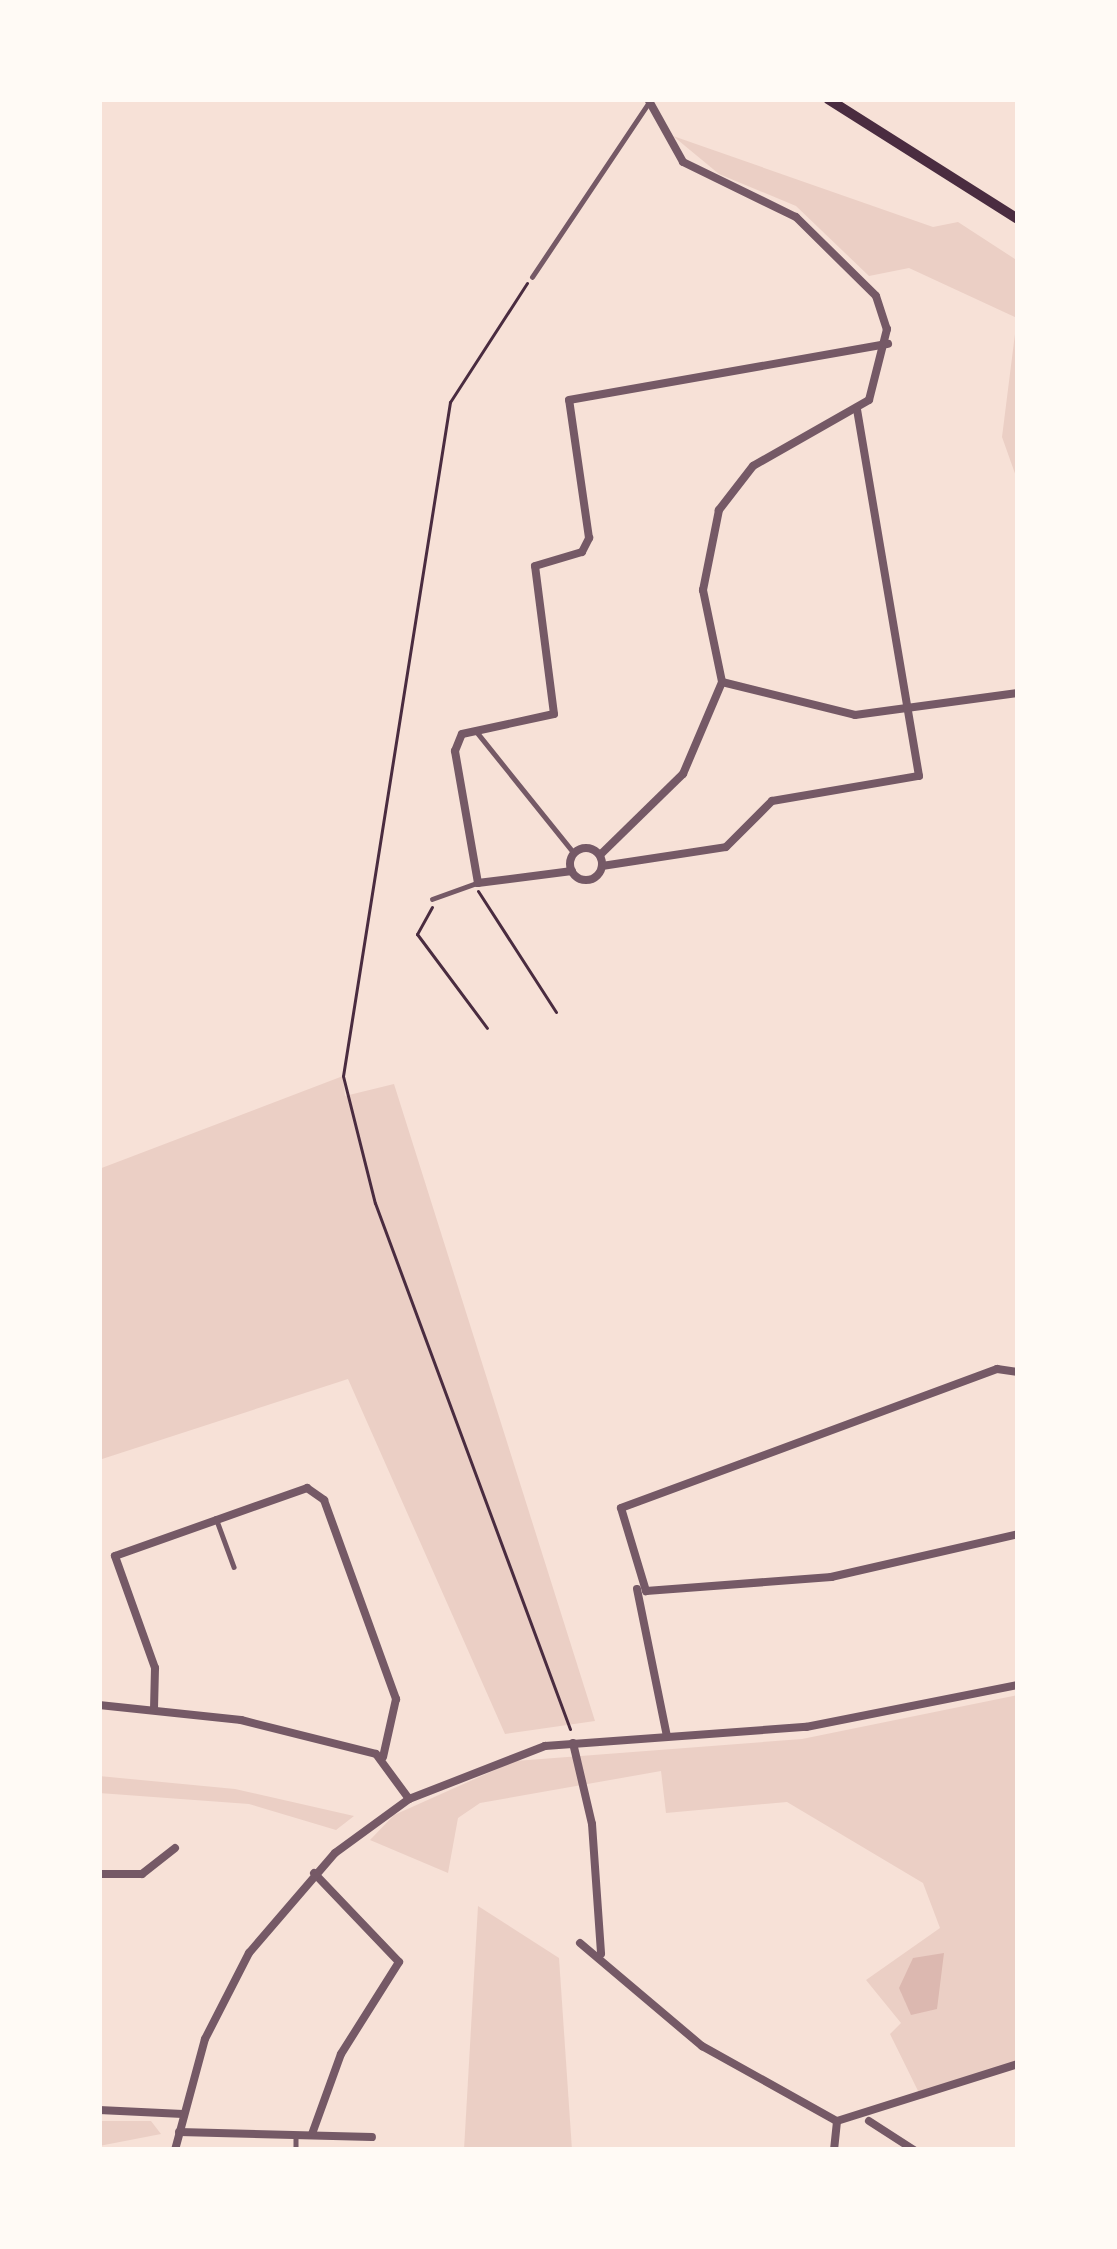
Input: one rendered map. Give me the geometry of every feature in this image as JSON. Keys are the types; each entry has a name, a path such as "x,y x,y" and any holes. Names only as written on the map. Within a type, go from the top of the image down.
{"main road":[{"path":"828,99 1018,220"}],"street":[{"path":"572,871 574,853 600,855 683,774 722,682 704,590 719,510 753,466 857,410 880,382 888,344 876,296 780,205 683,162 649,100"},
{"path":"857,410 912,712 920,769 911,781 772,801 726,847 602,866 590,879 572,871 478,883 455,751 475,730 554,714 535,566 589,544 573,394 888,344"},
{"path":"722,682 838,712 912,712 1018,693"},
{"path":"600,855 602,866"},
{"path":"667,1736 637,1589 627,1500 997,1369 1018,1372"},
{"path":"99,1561 297,1489 323,1500 396,1700 383,1757"},
{"path":"637,1589 831,1577 1018,1534"},
{"path":"115,1556 155,1668 154,1709"},
{"path":"176,2150 182,2114 231,1982 314,1873 410,1799 491,1761 572,1743 806,1727 1018,1685"},
{"path":"99,1705 154,1709 383,1757 410,1799"},
{"path":"572,1743 592,1824 602,1954"},
{"path":"99,1874 142,1874 175,1848"},
{"path":"312,2134 340,2054 399,1962 314,1873"},
{"path":"580,1942 602,1954 702,2046 837,2121 868,2120 1018,2064"},
{"path":"99,2110 182,2114"},
{"path":"868,2120 914,2150"},
{"path":"834,2150 837,2121"},
{"path":"178,2132 371,2137"}],"lane":[{"path":"532,277 649,100"},
{"path":"475,730 574,853"},
{"path":"432,899 478,883"},
{"path":"216,1518 234,1567"},
{"path":"570,1729 572,1743"},
{"path":"296,2134 296,2150"}],"path":[{"path":"532,277 450,402 343,1076 375,1203 570,1729"},
{"path":"478,883 556,1012"},
{"path":"432,899 417,934 487,1028"}],"shaded area":[{"path":"673,136 933,227 958,222 1018,261 1018,482 1002,437 1017,318 909,268 869,276 796,206 719,174"},
{"path":"343,1076 345,1096 394,1084 595,1721 505,1734 348,1379 99,1460 99,1169"},
{"path":"1018,1695 1018,2064 922,2099 890,2034 901,2023 866,1980 940,1928 923,1883 787,1802 666,1813 661,1771 480,1803 458,1818 448,1873 370,1840 394,1815 515,1761 802,1739"},
{"path":"99,1776 235,1789 354,1816 336,1830 249,1804 99,1793"},
{"path":"478,1906 559,1958 572,2150 464,2150"},
{"path":"944,1953 937,2009 911,2015 899,1988 913,1958"},
{"path":"99,2121 151,2121 161,2134 99,2146"}]}
